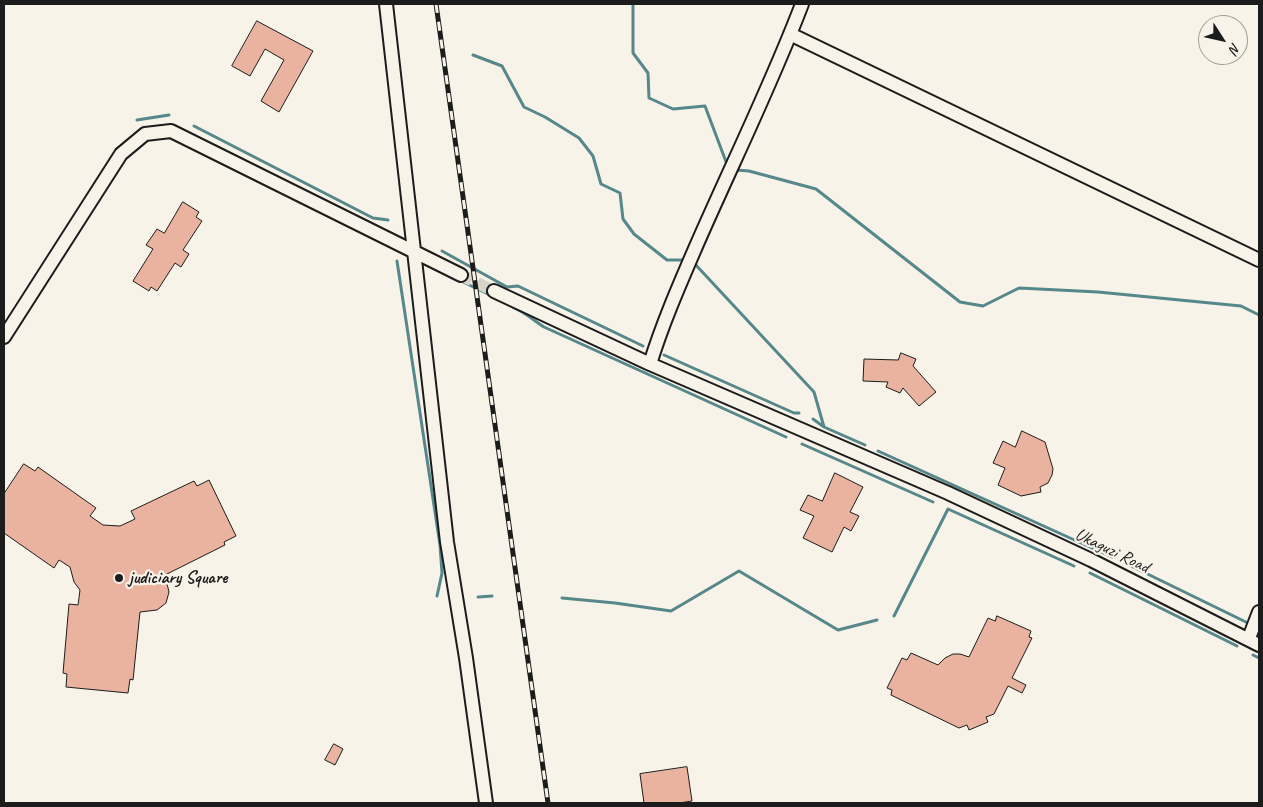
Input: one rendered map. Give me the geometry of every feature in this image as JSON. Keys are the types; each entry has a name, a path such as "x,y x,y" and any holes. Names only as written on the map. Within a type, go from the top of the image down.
{"street":[{"path":"386,4 447,542 466,658 486,803"},
{"path":"650,364 659,332 802,4"},
{"path":"790,34 1259,260"},
{"path":"4,336 121,154 145,134 171,132 461,275"},
{"name":"Ukaguzi Road","path":"494,291 650,364 948,493 1091,560 1254,641"},
{"path":"1254,641 1259,612"}],"building":[{"path":"257,21 313,51 279,112 261,101 284,60 265,49 250,76 232,66"},
{"path":"183,202 199,212 196,217 202,221 183,250 189,254 181,267 175,263 157,291 151,287 149,291 133,281 153,249 146,245 157,229 164,233"},
{"path":"901,353 916,359 913,366 936,392 919,406 903,388 900,393 886,387 888,382 863,381 864,359 898,360"},
{"path":"1022,431 1045,442 1053,469 1048,483 1040,487 1041,492 1021,496 998,485 1005,468 993,463 1003,441 1015,447"},
{"name":"judiciary Square","path":"24,464 35,471 38,467 96,508 90,516 103,525 120,526 135,519 131,511 194,481 197,486 209,480 236,536 224,542 225,545 165,575 169,592 166,603 157,610 140,612 133,680 130,679 128,693 66,687 67,674 63,673 69,604 78,605 80,590 74,582 70,567 59,560 54,568 4,533 4,494"},
{"path":"835,473 863,487 850,512 859,516 851,531 844,527 832,552 803,538 814,516 800,510 808,495 822,501"},
{"path":"997,616 1031,631 1029,637 1032,638 1012,678 1026,685 1022,693 1008,686 994,714 986,717 988,722 969,730 967,725 959,728 891,695 892,690 887,688 902,658 907,660 911,653 938,665 945,658 953,654 969,657 988,618 995,621"},
{"path":"334,744 343,749 335,765 325,760"},
{"path":"687,767 692,801 644,803 640,774"}],"waterway":[{"path":"633,4 633,53 648,73 649,98 673,109 705,106 728,167"},
{"path":"473,55 502,66 524,107 545,117 579,138 593,156 601,184 620,193 623,219 634,234 667,260 686,260"},
{"path":"137,120 169,115"},
{"path":"194,126 373,218 388,220"},
{"path":"735,170 749,171 816,189 960,302 983,306 1019,288 1098,292 1241,306 1259,315"},
{"path":"442,251 507,287 518,286 643,346"},
{"path":"397,261 440,545 442,573 437,596"},
{"path":"694,263 814,392 824,427"},
{"path":"457,279 492,296"},
{"path":"513,307 544,327 786,437"},
{"path":"664,355 794,413 799,413"},
{"path":"813,419 824,427 865,445"},
{"path":"802,444 933,502"},
{"path":"878,451 1112,557"},
{"path":"894,616 948,509 1074,566"},
{"path":"1125,563 1250,624"},
{"path":"562,598 671,611 739,571 838,630 877,620"},
{"path":"1090,573 1237,646"},
{"path":"478,597 492,596"},
{"path":"1253,655 1259,658"}],"tunnel":[{"path":"461,275 494,291"}],"railway":[{"path":"436,4 548,803"}],"place":[{"name":"judiciary Square","path":"119,578"}]}
